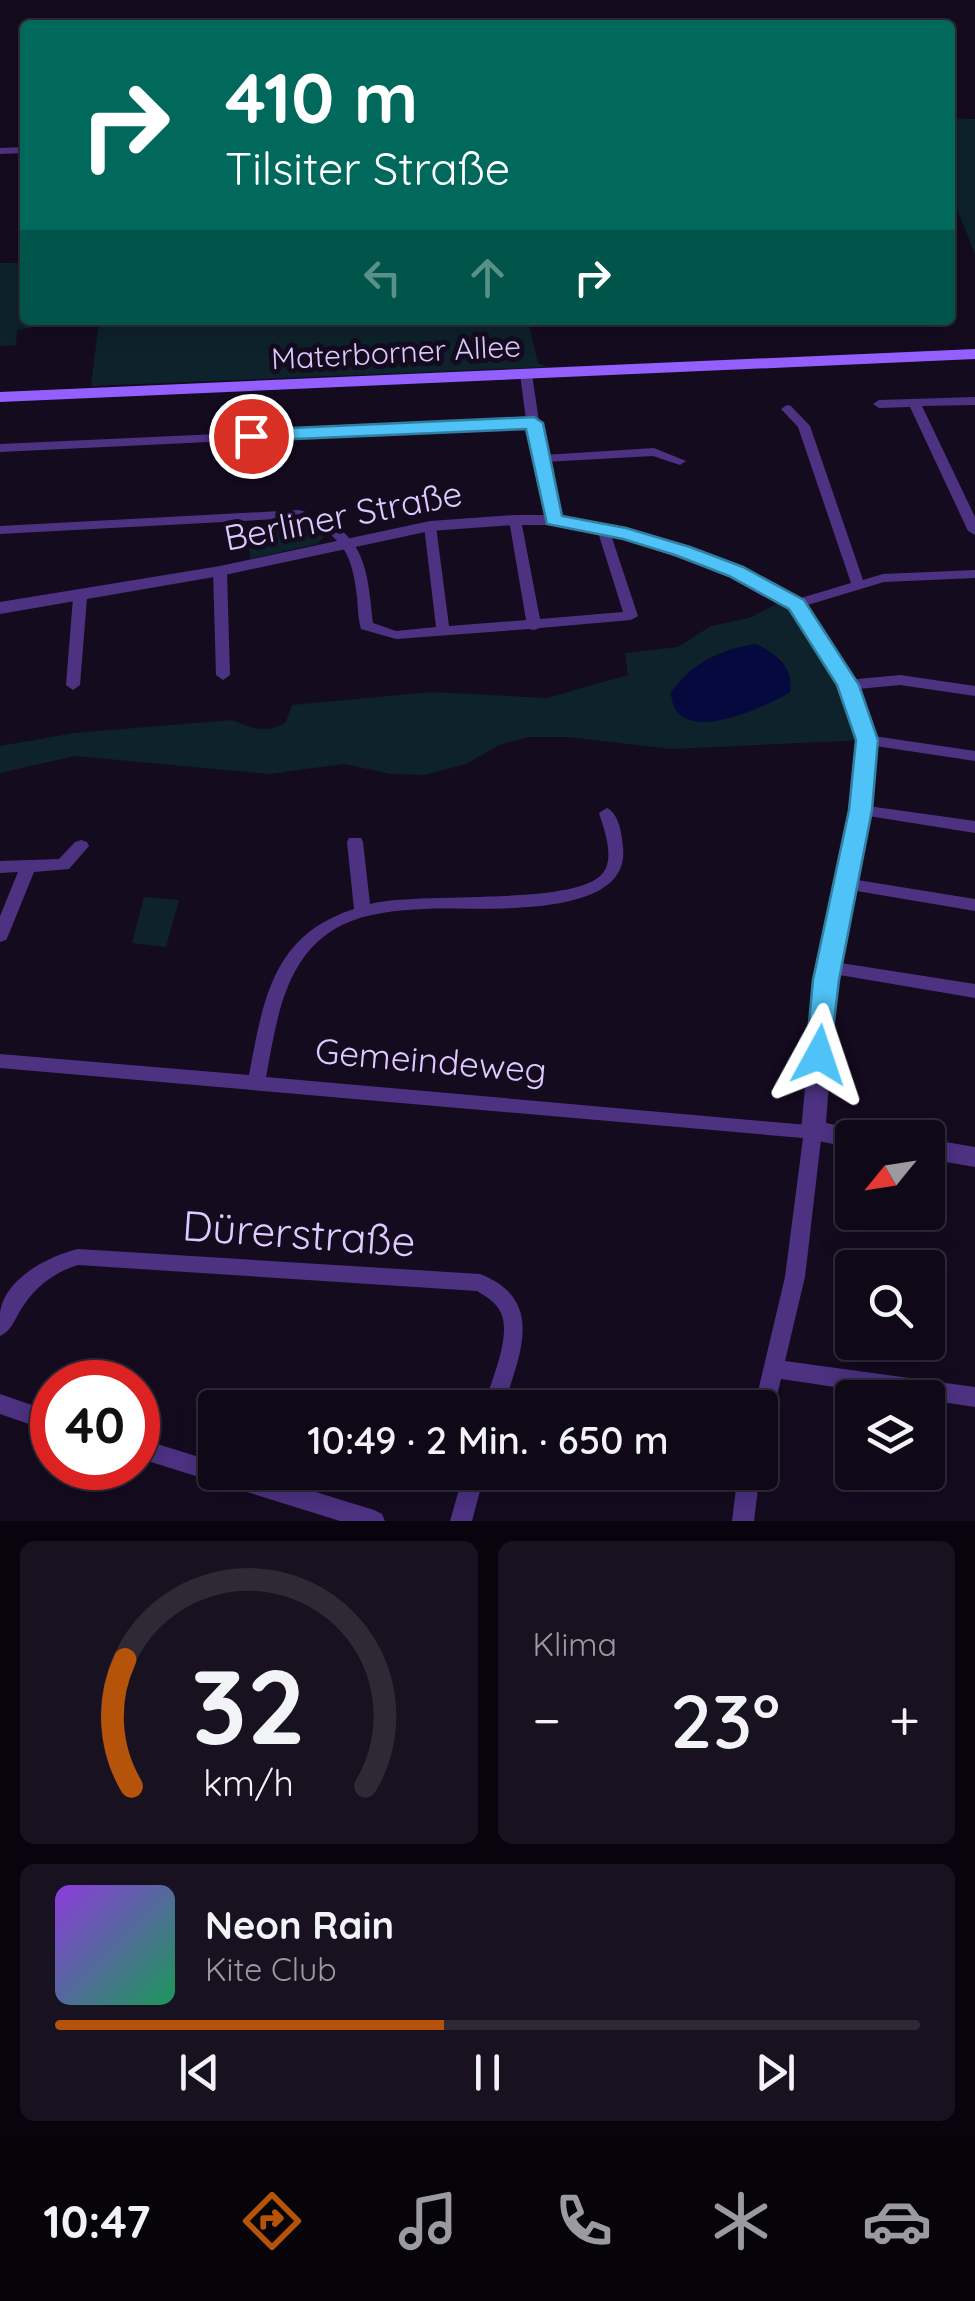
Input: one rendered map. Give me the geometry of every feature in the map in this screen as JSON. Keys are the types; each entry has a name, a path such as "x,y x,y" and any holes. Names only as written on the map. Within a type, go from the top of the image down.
{"main road":[{"name":"Materborner Allee","path":"0,397 975,354"}],"street":[{"path":"526,374 538,458 554,520"},
{"path":"879,404 975,401"},
{"path":"914,403 975,530"},
{"path":"787,410 804,426 857,583"},
{"path":"0,448 534,423"},
{"path":"538,458 654,452 680,462"},
{"path":"0,530 299,514 322,521 351,542 359,560 366,626 383,634 630,616 603,529"},
{"path":"515,520 534,626"},
{"name":"Berliner Straße","path":"0,608 80,598 430,526 515,520 554,520 603,529 682,551 736,572 796,604 848,685 867,740 860,810 828,967 813,1131"},
{"path":"430,526 443,632"},
{"path":"220,571 223,675"},
{"path":"796,604 883,578 975,574"},
{"path":"72,685 80,598"},
{"path":"848,685 900,680 975,691"},
{"path":"867,740 975,756"},
{"path":"860,810 975,827"},
{"path":"256,1079 271,1010 294,960 329,924 362,910 562,896 591,887 607,878 614,864 616,847 607,813"},
{"path":"355,842 362,910"},
{"path":"0,867 63,865 81,846"},
{"path":"0,936 28,868"},
{"path":"846,884 975,905"},
{"path":"828,967 975,991"},
{"name":"Gemeindeweg","path":"0,1061 256,1079 835,1135"},
{"path":"768,1390 794,1276 813,1131"},
{"path":"945,1152 975,1156"},
{"name":"Dürerstraße","path":"0,1327 31,1278 46,1267 78,1257 480,1283 497,1290 514,1310 515,1328 498,1390"},
{"path":"773,1369 975,1397"},
{"path":"0,1404 30,1414"},
{"path":"160,1455 198,1467"},
{"path":"273,1490 374,1521"},
{"path":"462,1521 470,1490"},
{"path":"743,1521 747,1490"}],"shaded area":[{"path":"955,118 975,119 975,254 955,204"},
{"path":"0,263 20,263 20,325 43,325 17,330 16,345 0,346"},
{"path":"98,325 529,325 538,363 547,367 91,386"},
{"path":"296,521 319,524 325,536 317,544 250,559 248,526"},
{"path":"786,599 796,604 867,740 671,749 568,737 529,737 499,745 466,764 424,775 391,774 344,764 269,774 75,756 0,773 0,746 74,733 232,720 266,729 286,722 292,705 431,692 547,698 628,675 625,653 678,647 711,626 749,618"},
{"path":"756,644 782,662 791,683 790,692 762,707 722,720 687,719 676,710 671,692 688,673 719,654"},
{"path":"144,897 179,900 166,947 132,943"}],"route":[{"path":"251,436 534,423 538,458 554,520 626,534 682,551 736,572 796,604 848,685 867,740 860,810 826,980 819,1055"}]}
